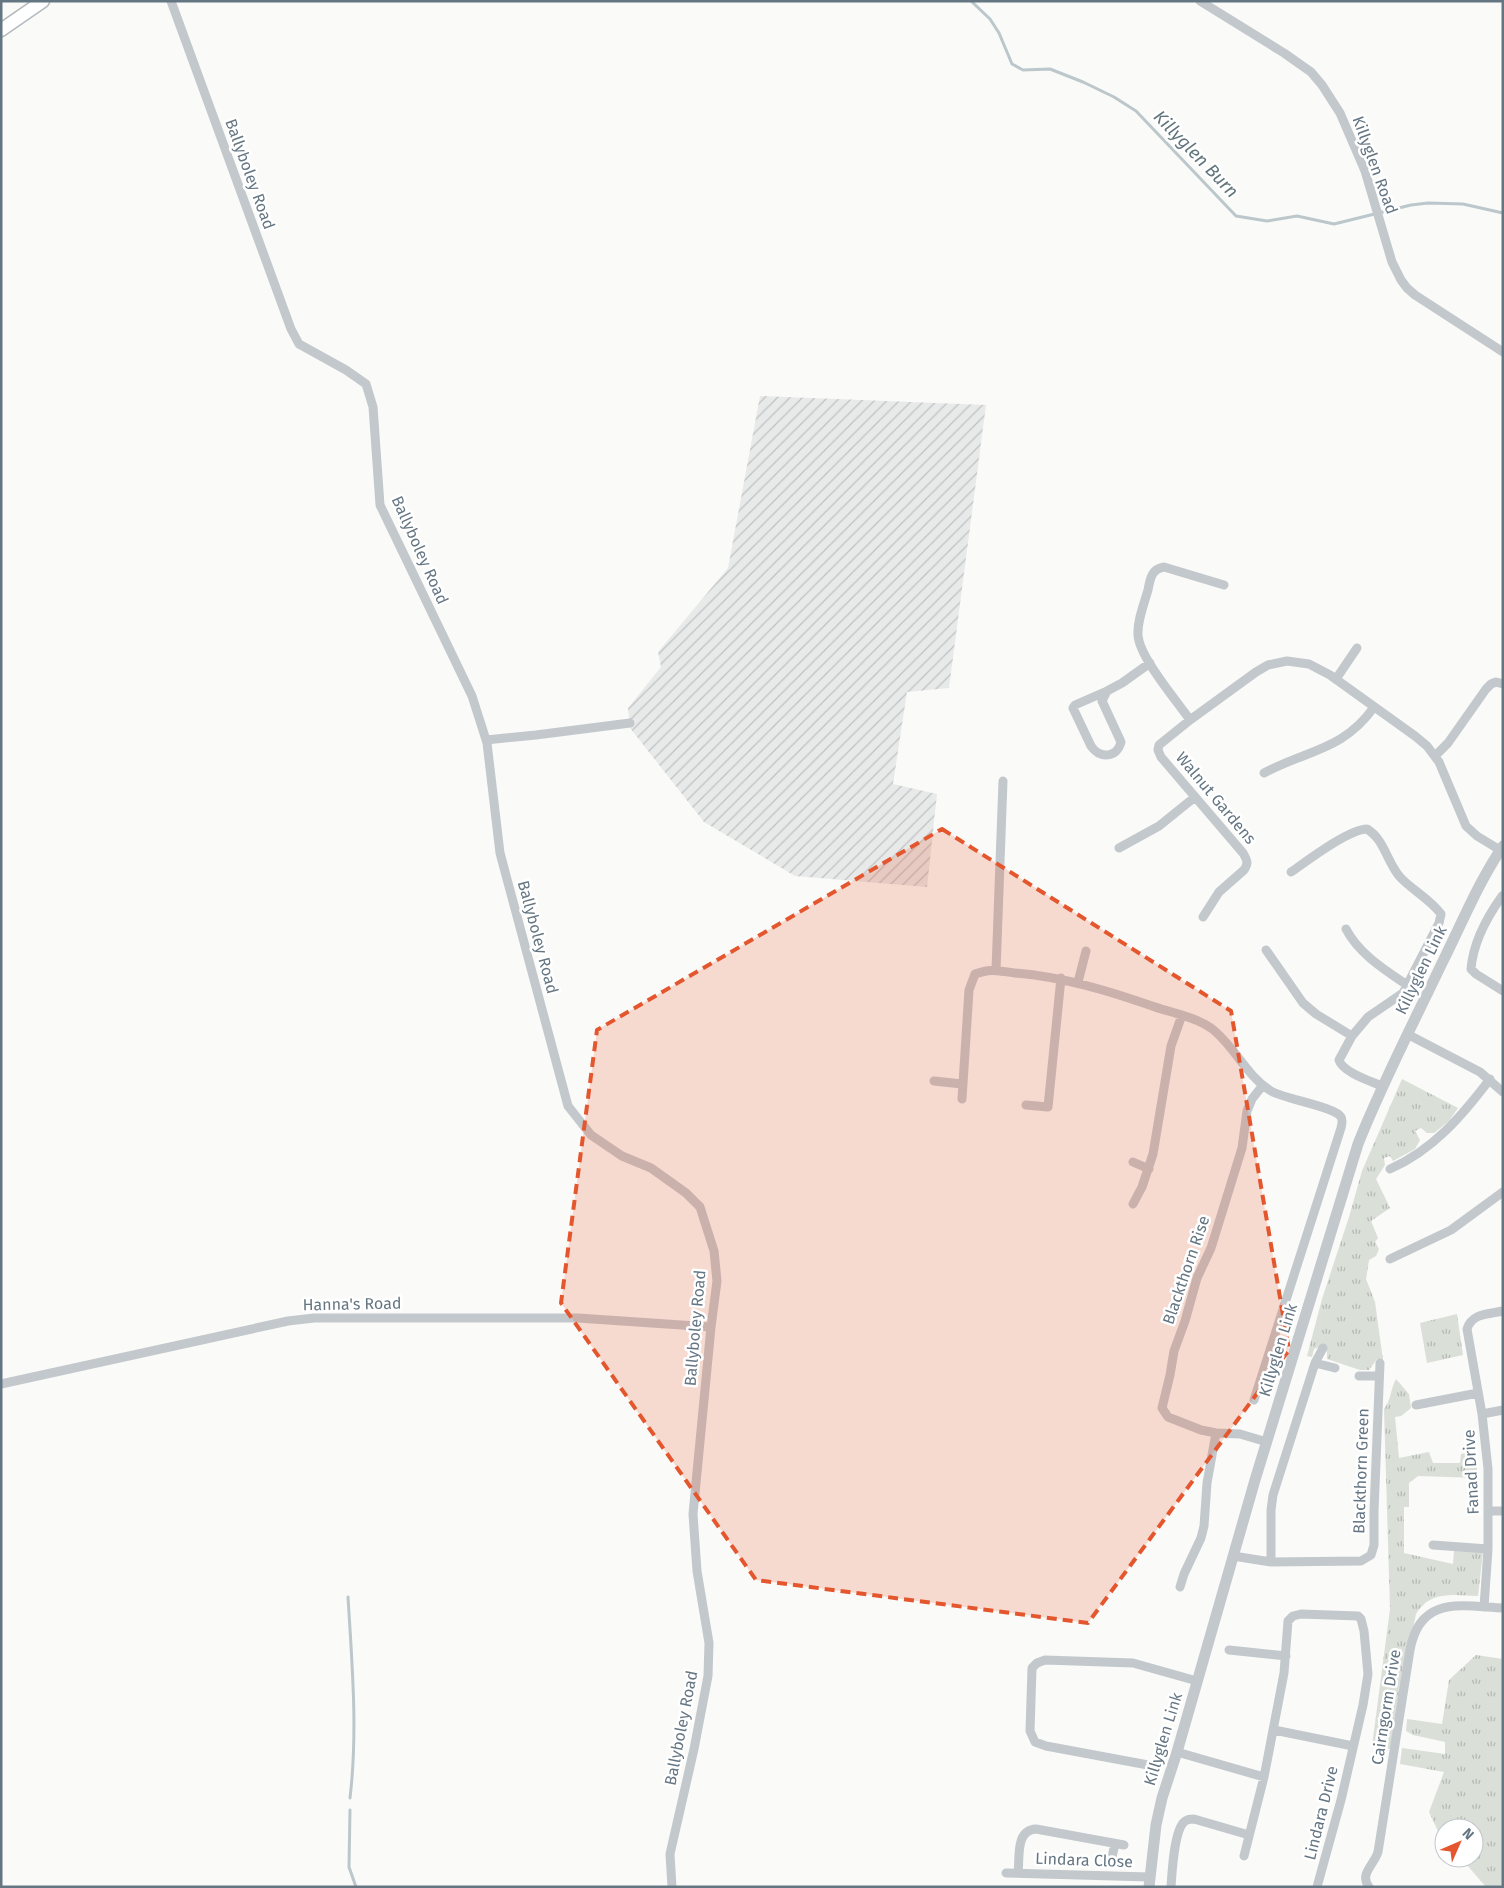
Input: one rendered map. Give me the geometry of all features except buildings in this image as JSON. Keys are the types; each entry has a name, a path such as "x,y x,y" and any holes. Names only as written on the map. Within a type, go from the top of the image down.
{"main road":[{"path":"1,30 43,1"}],"street":[{"name":"Ballyboley Road","path":"172,1 299,344 346,370 366,384 373,407 380,505 472,696 486,740 500,854 568,1106 591,1135 622,1156 651,1168 673,1182 700,1207 714,1252 717,1281 693,1514 697,1571 709,1644 708,1676 694,1749 670,1854 672,1887"},
{"name":"Killyglen Road","path":"1200,1 1311,72 1340,113 1365,170 1392,262 1407,288 1503,352"},
{"path":"1190,720 1140,646 1138,632 1150,580 1154,572 1164,567 1224,585"},
{"path":"1336,679 1358,648"},
{"name":"Walnut Gardens","path":"1203,917 1216,895 1244,870 1248,860 1161,757 1158,750 1159,744 1256,672 1276,662 1304,662 1336,679 1415,736 1435,756 1466,826 1481,839 1502,848"},
{"path":"1107,691 1103,695 1102,701 1120,737 1121,745 1109,755 1101,756 1091,746 1073,708 1075,705 1122,683 1150,663"},
{"path":"1435,756 1448,743 1486,689 1496,682 1503,684"},
{"path":"1264,772 1293,759 1326,748 1341,740 1358,727 1374,707"},
{"path":"486,740 630,723"},
{"path":"996,970 1003,781"},
{"path":"1119,848 1159,826 1195,797"},
{"path":"1291,872 1321,850 1358,830 1366,829 1374,834 1399,876 1437,908 1441,914 1440,923 1408,985 1398,997 1368,1018 1352,1036 1339,1060 1340,1065 1347,1070 1382,1086"},
{"name":"Killyglen Link","path":"1149,1882 1158,1816 1267,1442 1358,1144 1382,1086 1407,1034 1475,897 1502,848"},
{"path":"1502,896 1491,912 1479,938 1471,969 1503,991"},
{"path":"1346,930 1356,945 1370,958 1408,985"},
{"path":"1266,950 1303,1003 1316,1014 1352,1036"},
{"path":"1078,982 1086,951"},
{"path":"962,1099 969,990 975,974 988,969 1061,978 1078,982 1192,1019 1215,1031 1263,1085 1284,1096 1336,1112 1342,1120 1254,1400"},
{"path":"1026,1105 1048,1107 1061,978"},
{"path":"1134,1204 1149,1169 1157,1137 1171,1046 1182,1015"},
{"path":"1407,1034 1490,1079 1503,1092"},
{"path":"1390,1169 1410,1158 1440,1137 1461,1117 1490,1079"},
{"path":"934,1081 962,1084"},
{"name":"Blackthorn Rise","path":"1263,1085 1252,1099 1247,1112 1239,1158 1211,1248 1197,1278 1174,1351 1162,1411 1168,1417 1194,1428 1216,1434 1240,1434 1267,1442"},
{"path":"1133,1162 1149,1169"},
{"path":"1390,1259 1451,1230 1503,1192"},
{"name":"Fanad Drive","path":"1484,1607 1488,1549 1488,1469 1482,1414 1467,1328 1471,1321 1479,1316 1503,1311"},
{"name":"Hanna's Road","path":"1,1384 288,1321 314,1318 578,1318 711,1327"},
{"path":"1272,1562 1271,1510 1273,1496 1315,1363 1324,1348"},
{"path":"1315,1363 1335,1368"},
{"name":"Blackthorn Green","path":"1234,1556 1272,1562 1362,1560 1372,1554 1374,1545 1380,1363"},
{"path":"1359,1376 1379,1376"},
{"path":"1416,1405 1478,1393"},
{"path":"1482,1414 1503,1410"},
{"path":"1180,1587 1201,1538 1204,1526 1207,1483 1216,1434"},
{"path":"1489,1511 1503,1510"},
{"path":"1433,1545 1488,1549"},
{"name":"Cairngorm Drive","path":"1367,1884 1366,1874 1378,1852 1414,1632 1425,1618 1441,1608 1458,1605 1503,1608"},
{"name":"Lindara Drive","path":"1244,1856 1274,1730 1286,1656 1286,1626 1293,1616 1301,1614 1356,1615 1360,1618 1364,1631 1369,1668 1363,1705 1341,1800 1317,1887"},
{"path":"1229,1650 1286,1656"},
{"path":"1148,1765 1046,1746 1035,1742 1030,1732 1032,1668 1037,1663 1045,1660 1129,1663 1197,1680"},
{"name":"Lindara Drive","path":"1274,1730 1353,1746"},
{"path":"1177,1752 1264,1777"},
{"path":"1171,1887 1176,1845 1181,1826 1186,1821 1194,1819 1249,1835"},
{"name":"Lindara Close","path":"1018,1873 1021,1839 1030,1829 1120,1845 1112,1857"},
{"name":"Lindara Close","path":"1006,1873 1149,1882"}],"highlighted area":[{"path":"942,829 1231,1011 1289,1350 1088,1623 756,1580 561,1303 597,1030"}],"shaded area":[{"path":"760,396 986,405 949,688 907,692 893,784 937,794 927,887 795,876 704,822 630,728 628,708 661,667 658,652 728,568"}],"green space":[{"path":"1402,1079 1458,1108 1449,1121 1434,1133 1427,1133 1421,1128 1415,1131 1420,1140 1415,1149 1393,1161 1390,1156 1384,1158 1385,1165 1376,1179 1390,1208 1371,1221 1378,1238 1375,1242 1379,1249 1376,1256 1369,1260 1366,1279 1375,1302 1383,1360 1377,1359 1369,1370 1360,1370 1327,1359 1327,1352 1322,1346 1314,1349 1312,1357 1307,1356 1322,1299 1362,1171"},
{"path":"1457,1314 1463,1355 1427,1363 1420,1323"},
{"path":"1396,1379 1409,1394 1411,1408 1401,1416 1395,1417 1399,1458 1429,1452 1433,1463 1460,1463 1461,1454 1475,1451 1478,1478 1418,1476 1409,1483 1409,1507 1404,1507 1404,1553 1453,1564 1454,1550 1483,1552 1478,1596 1452,1595 1435,1597 1422,1606 1416,1614 1390,1749 1372,1746 1390,1609 1384,1409"},
{"path":"1476,1655 1503,1659 1503,1887 1486,1887 1470,1868 1484,1868 1484,1818 1434,1818 1434,1823 1429,1812 1444,1772 1400,1764 1402,1748 1445,1754 1445,1742 1413,1735 1406,1731 1407,1719 1442,1724 1449,1680"}],"waterway":[{"name":"Killyglen Burn","path":"971,1 990,19 999,33 1012,64 1023,70 1050,69 1114,97 1136,111 1236,216 1267,221 1297,216 1334,224 1411,205 1428,203 1463,204 1503,213"},
{"path":"348,1597 354,1723 350,1798"},
{"path":"350,1810 349,1867 356,1887"}]}
